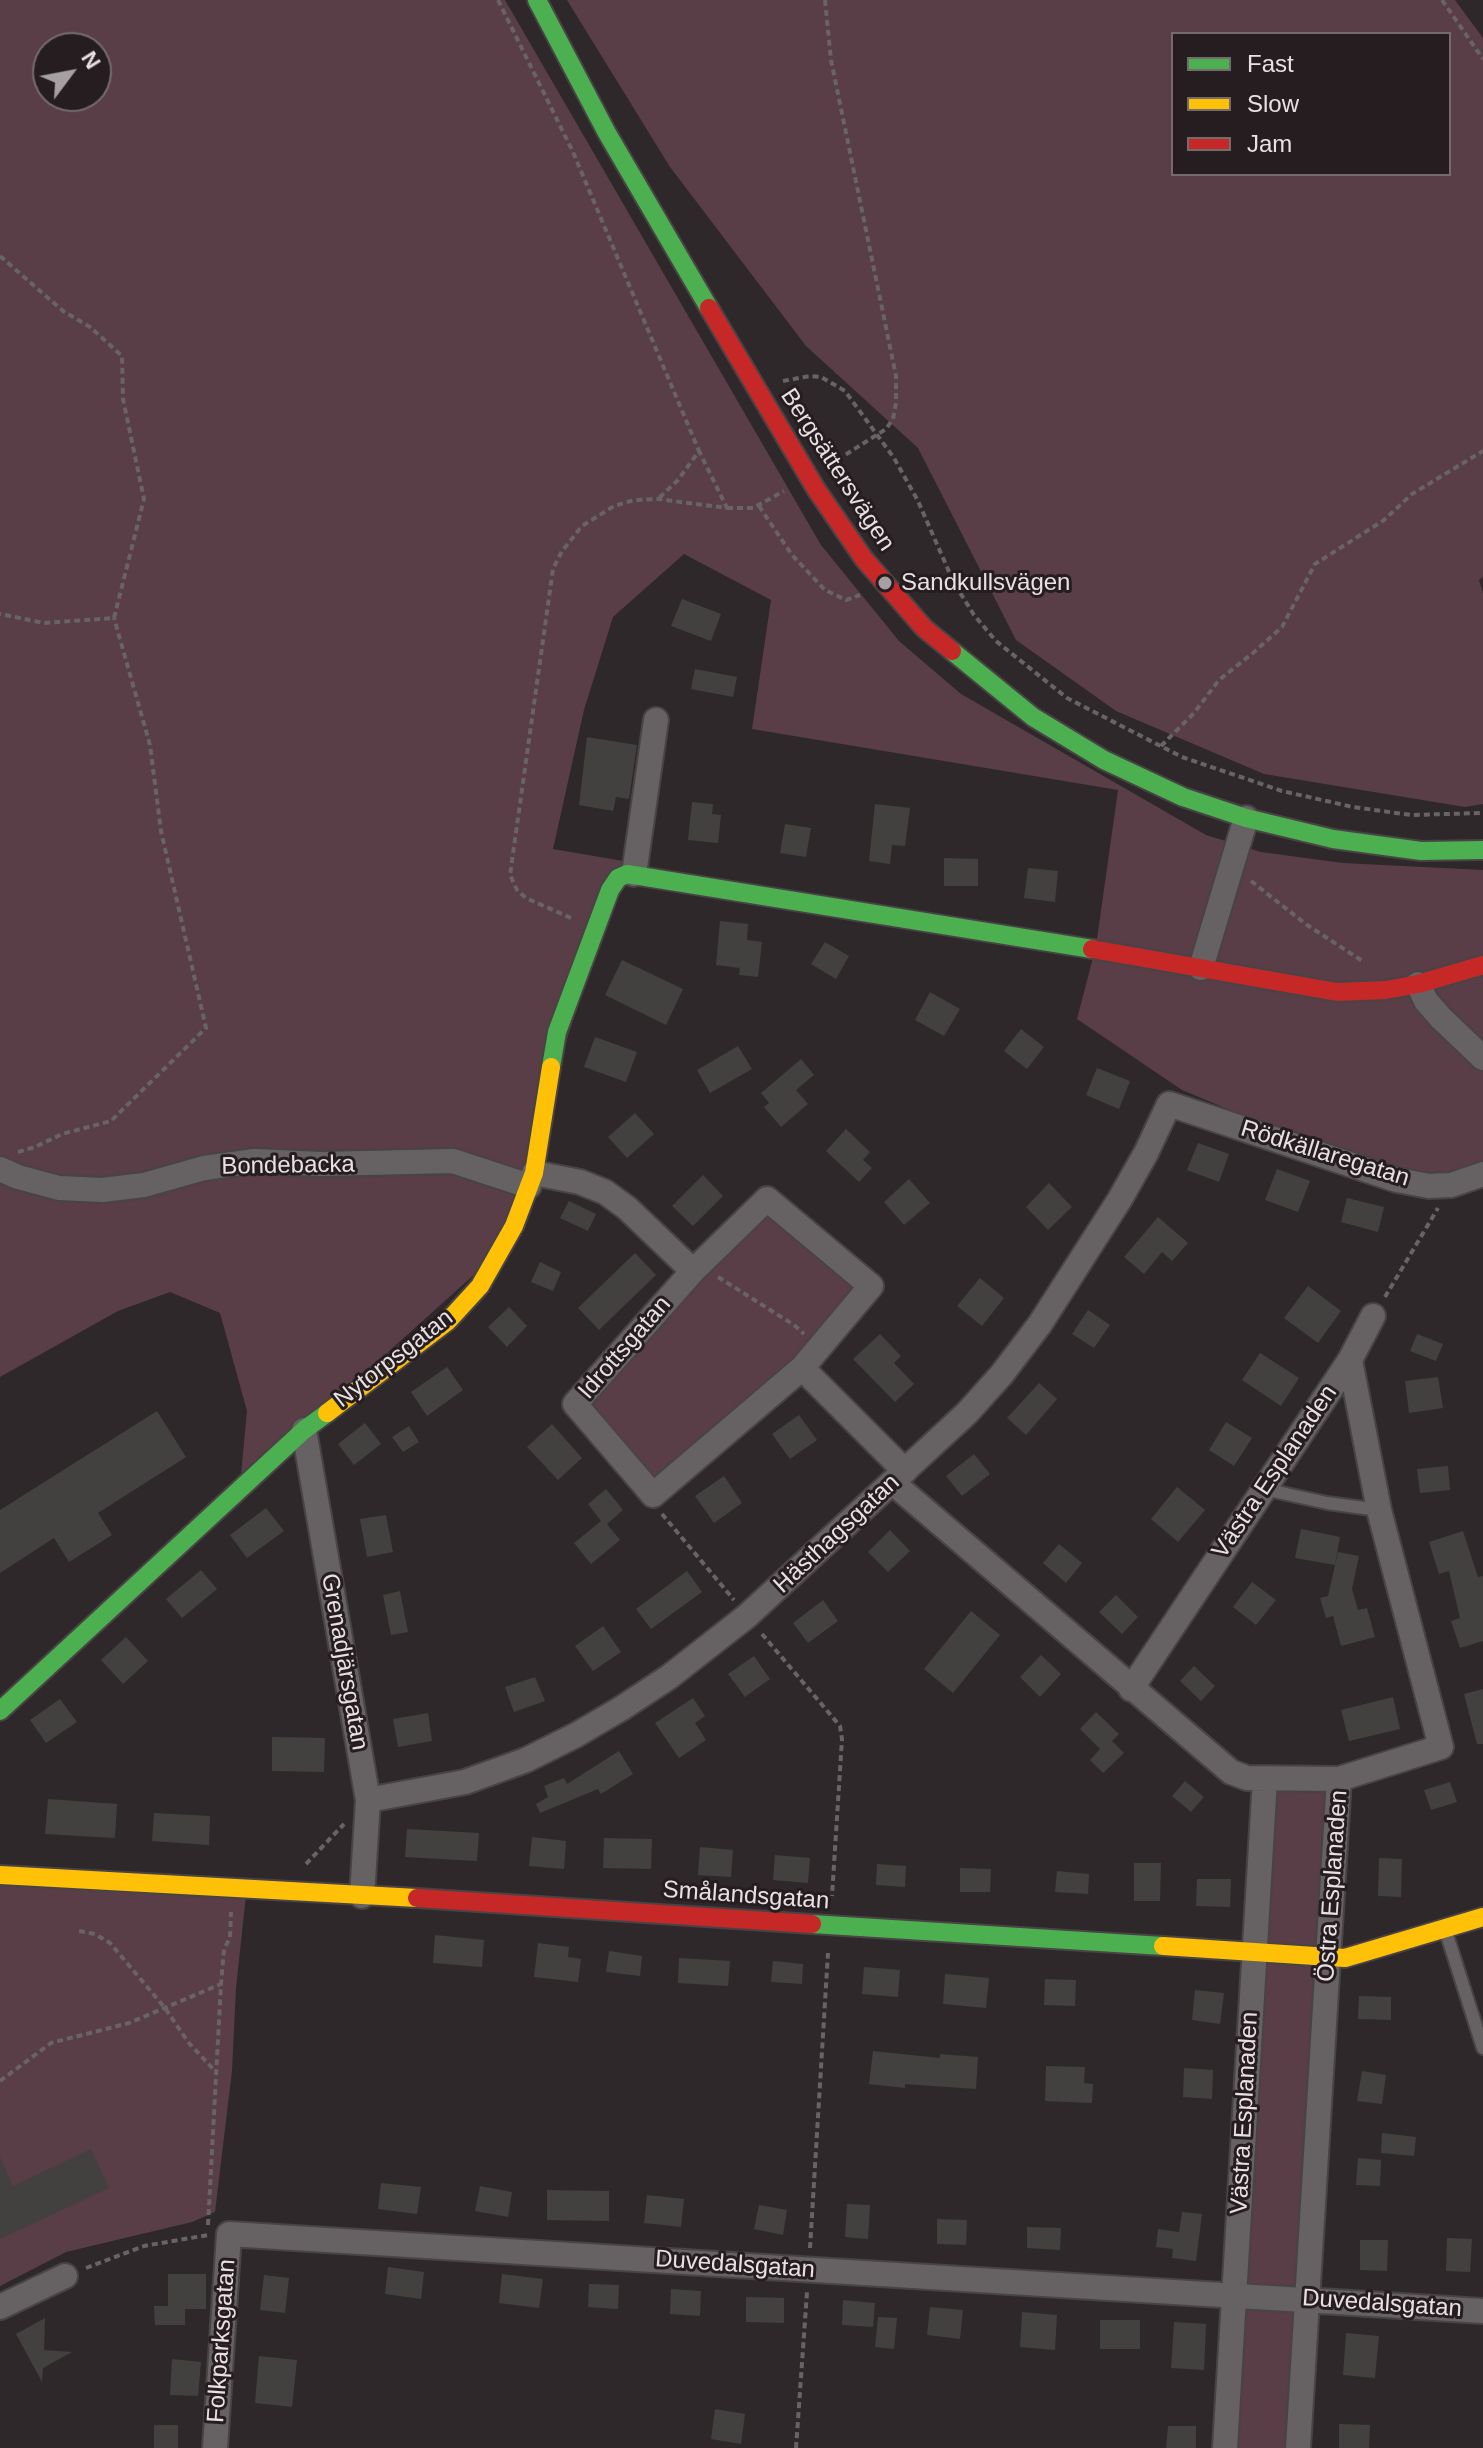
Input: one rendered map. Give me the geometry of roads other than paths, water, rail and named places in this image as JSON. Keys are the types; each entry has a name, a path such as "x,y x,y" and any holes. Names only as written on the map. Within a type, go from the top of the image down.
{"street":[{"name":"Bergsättersvägen","path":"537,0 607,133 816,489 840,527 924,628 1033,717 1104,760 1183,797 1246,818 1377,847 1421,851 1483,850"},
{"path":"656,720 634,874 1337,992 1386,990 1483,965"},
{"path":"1201,968 1246,818"},
{"name":"Nytorpsgatan","path":"0,1711 304,1430 448,1321 480,1286 500,1255 532,1179 557,1032 596,926 618,878 634,874"},
{"path":"1418,984 1426,1001 1483,1058"},
{"name":"Rödkällaregatan","path":"1169,1104 1397,1180 1429,1186 1451,1185 1483,1174"},
{"name":"Hästhagsgatan","path":"368,1800 478,1777 526,1760 622,1708 669,1677 747,1616 967,1413 1002,1374 1040,1324 1120,1199 1169,1104"},
{"name":"Bondebacka","path":"6,1161 18,1177 59,1188 102,1190 144,1185 204,1168 255,1161 321,1164 453,1161 532,1179"},
{"path":"532,1179 580,1182 605,1192 696,1267"},
{"name":"Idrottsgatan","path":"767,1199 871,1286 802,1368 653,1495 575,1404 696,1267 767,1199"},
{"name":"Västra Esplanaden","path":"1131,1689 1350,1360 1373,1316"},
{"name":"Östra Esplanaden","path":"1298,2448 1339,1779 1441,1747 1379,1510 1350,1360"},
{"path":"802,1368 899,1477 1131,1689 1231,1772 1247,1778 1339,1779"},
{"name":"Grenadjärsgatan","path":"304,1430 368,1800 362,1896"},
{"name":"Västra Esplanaden","path":"1225,2448 1265,1779"},
{"name":"Smålandsgatan","path":"0,1876 231,1886 1345,1958 1483,1917"},
{"name":"Duvedalsgatan","path":"218,2235 1483,2311"},
{"name":"Folkparksgatan","path":"215,2448 218,2235"},
{"path":"0,2307 65,2276"}],"lane":[{"path":"1264,1489 1327,1503 1379,1510"},
{"path":"1445,1929 1483,2048"}],"place":[{"name":"Sandkullsvägen","path":"885,583"}]}
